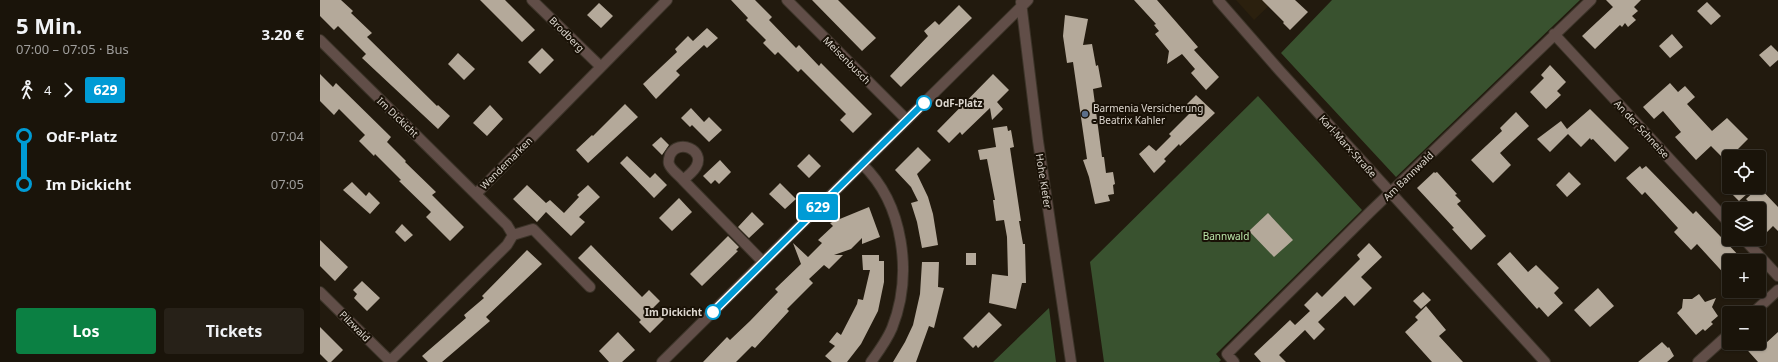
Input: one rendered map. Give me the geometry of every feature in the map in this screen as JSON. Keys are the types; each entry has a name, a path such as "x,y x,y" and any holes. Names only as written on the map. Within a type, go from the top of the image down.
{"street":[{"name":"Brodberg","path":"532,0 601,67"},
{"name":"Wendemarken","path":"513,235 507,225 476,194 667,0"},
{"name":"Meisenbusch","path":"787,0 907,120"},
{"name":"Karl-Marx-Straße","path":"1218,0 1545,362"},
{"name":"Am Bannwald","path":"1234,362 1227,354 1554,34 1591,0"},
{"path":"662,362 907,120 1023,2"},
{"name":"Hohe Kiefer","path":"1023,2 1038,141 1071,362"},
{"name":"An der Schneise","path":"1554,34 1722,215"},
{"name":"Im Dickicht","path":"320,40 476,194"},
{"path":"862,164 877,180 886,196 895,216 902,246 901,295 897,312 885,342 872,362"},
{"path":"683,180 763,262"},
{"path":"389,361 507,245 513,235 533,229 590,287"},
{"path":"1750,246 1778,276"},
{"path":"1761,306 1778,290"},
{"name":"Pilzwald","path":"320,292 389,361"},
{"path":"1698,362 1722,340"}],"shaded area":[{"path":"1236,0 1275,0 1254,20"}],"green space":[{"path":"1332,0 1580,0 1396,177 1281,53"},
{"name":"Bannwald","path":"1258,96 1362,210 1216,354 1221,360 1219,362 1104,362 1090,262"},
{"path":"1049,308 1056,362 993,362"}],"building":[{"path":"320,0 341,0 353,11 351,13 372,33 367,37 437,106 438,105 450,116 438,129 362,58 366,54 338,26 334,30 320,16"},
{"path":"480,0 505,0 535,30 522,42"},
{"path":"731,0 755,0 772,17 769,20 796,48 799,45 819,66 821,63 872,114 853,133 840,120 846,114 801,69 798,72 778,52 775,55 763,43 766,40 746,20 748,18"},
{"path":"812,0 838,0 876,38 862,51"},
{"path":"1134,0 1157,0 1198,47 1194,50 1219,77 1206,90 1191,73 1195,69 1182,54 1167,64 1169,51 1155,34 1159,31 1154,25 1156,24"},
{"path":"1262,0 1295,0 1308,12 1290,30"},
{"path":"1606,0 1641,0 1634,7 1638,11 1632,16 1636,20 1628,27 1625,23 1622,27 1620,25 1595,49 1582,36 1613,7"},
{"path":"1707,2 1721,16 1711,25 1697,11"},
{"path":"599,3 613,16 601,28 587,15"},
{"path":"959,5 972,18 901,87 890,76 928,36 924,31 935,21 939,25"},
{"path":"1065,15 1088,19 1083,45 1092,44 1102,87 1093,89 1102,157 1104,157 1106,173 1113,172 1115,184 1113,185 1114,194 1108,195 1110,201 1095,204 1089,177 1083,160 1087,159 1073,62 1067,63 1063,36"},
{"path":"707,28 718,38 707,48 704,45 676,71 680,75 656,99 643,84 677,52 675,49 688,36 693,41"},
{"path":"1672,34 1683,47 1670,58 1659,46"},
{"path":"1771,45 1778,52 1778,60 1770,67 1759,55"},
{"path":"542,48 554,60 540,74 528,62"},
{"path":"458,53 475,69 464,80 448,64"},
{"path":"1550,65 1566,82 1557,91 1561,95 1546,109 1530,92 1544,78 1541,75"},
{"path":"320,74 333,87 336,83 391,137 387,142 436,192 432,195 464,227 450,241 426,217 431,212 399,181 401,180 375,154 374,156 359,141 365,135 339,109 334,115 320,101"},
{"path":"993,74 1009,90 997,102 1003,109 992,120 990,108 962,135 960,132 949,143 937,131"},
{"path":"1670,83 1678,92 1685,86 1695,97 1687,104 1712,131 1727,118 1748,139 1737,150 1722,150 1722,157 1711,146 1696,160 1675,137 1681,132 1663,111 1654,119 1643,107"},
{"path":"1196,95 1215,113 1180,146 1179,144 1164,159 1166,161 1154,173 1139,154 1149,145 1156,151 1171,136 1169,134 1190,113 1184,107"},
{"path":"625,104 638,117 588,163 576,150 592,135 593,136"},
{"path":"490,105 503,119 487,136 473,123"},
{"path":"691,108 704,122 709,117 722,130 709,142 692,125 690,127 681,118"},
{"path":"1590,109 1629,148 1615,162 1593,139 1591,140 1590,138 1581,147 1568,134 1550,152 1537,139 1561,121 1567,129"},
{"path":"1516,112 1529,126 1500,153 1511,165 1493,183 1471,160 1502,131 1500,128"},
{"path":"1007,126 1008,131 1011,130 1014,147 1010,148 1021,221 1019,221 1023,244 1025,244 1026,283 1022,283 1016,309 989,303 992,274 1008,276 1007,237 1004,220 996,221 993,200 995,200 987,159 980,160 978,150 996,147 993,128"},
{"path":"661,137 669,145 662,155 652,145"},
{"path":"918,147 931,160 917,174 928,197 933,214 938,245 922,248 917,222 911,203 918,201 911,187 895,170"},
{"path":"809,154 821,166 809,178 797,166"},
{"path":"627,156 650,178 655,173 667,185 654,198 620,163"},
{"path":"720,160 731,172 719,184 715,180 711,184 703,176"},
{"path":"1640,166 1642,169 1646,166 1693,214 1696,211 1722,238 1722,246 1730,246 1737,254 1722,254 1722,271 1697,244 1691,250 1674,232 1678,228 1645,192 1642,195 1626,178"},
{"path":"1434,172 1437,172 1457,194 1455,195 1461,201 1457,204 1486,236 1471,250 1452,229 1454,228 1417,188"},
{"path":"1569,172 1581,184 1567,197 1556,185"},
{"path":"352,182 366,196 369,192 380,203 370,214 343,190"},
{"path":"780,183 796,199 785,209 769,194"},
{"path":"527,185 546,203 550,200 564,213 579,197 577,195 588,185 600,197 579,217 585,222 571,236 546,212 537,222 513,199"},
{"path":"1732,194 1747,194 1739,201"},
{"path":"1751,194 1766,194 1778,207 1778,231 1773,226 1767,232 1766,231 1766,202 1749,202 1746,199"},
{"path":"679,198 692,212 672,231 659,218"},
{"path":"869,207 880,237 862,244 862,238 851,249 834,255 843,255 829,269 824,265 809,279 813,283 787,309 789,311 755,348 752,346 736,362 703,362 727,337 730,340 750,321 778,292 775,289 801,264 793,243 808,257 822,243 818,240 833,226 830,223"},
{"path":"752,212 764,224 749,238 738,227"},
{"path":"1268,213 1293,240 1274,257 1249,231"},
{"path":"402,224 413,235 405,242 395,232"},
{"path":"728,236 739,247 736,250 738,251 702,286 690,274"},
{"path":"320,240 348,267 335,281 320,266"},
{"path":"1369,243 1382,257 1361,277 1372,288 1354,306 1345,296 1318,322 1325,329 1314,340 1305,330 1279,355 1286,362 1261,362 1254,354 1290,320 1295,325 1310,311 1304,305 1317,292 1322,297 1360,259 1357,255"},
{"path":"591,245 642,297 649,290 660,301 653,308 664,319 650,333 639,322 641,320 578,258"},
{"path":"527,250 542,264 486,317 490,321 442,362 428,362 422,356 466,318 464,315 484,298 482,296"},
{"path":"1510,252 1528,272 1536,265 1559,288 1554,293 1563,303 1548,317 1539,307 1537,309 1497,264"},
{"path":"966,253 976,253 976,265 966,265"},
{"path":"862,255 879,255 879,261 884,261 884,282 878,311 861,344 847,362 832,362 825,356 835,346 829,342 837,332 841,335 857,304 858,299 863,300 870,270 863,270"},
{"path":"922,262 939,262 938,287 944,288 934,328 929,326 916,362 893,362 913,325 920,294"},
{"path":"362,281 380,298 367,311 354,298 357,294 353,290"},
{"path":"1598,288 1614,306 1590,327 1574,310"},
{"path":"1423,292 1431,300 1421,309 1413,301"},
{"path":"1699,294 1705,302 1716,298 1712,307 1718,316 1711,322 1713,324 1705,331 1703,329 1696,335 1677,313 1682,308 1683,299 1692,299"},
{"path":"1426,306 1446,330 1439,336 1463,362 1432,362 1405,332 1418,320 1415,317"},
{"path":"989,312 1002,325 978,348 976,345 973,348 963,338"},
{"path":"320,327 343,350 331,362 328,362 320,354"},
{"path":"618,332 635,350 622,362 609,362 599,351"},
{"path":"1778,332 1778,362 1758,362 1747,350 1766,350 1766,343"},
{"path":"1662,342 1668,348 1669,347 1674,356 1667,362 1638,362"}],"bus line":[{"name":"629","path":"713,312 924,103"}],"place":[{"name":"OdF-Platz","path":"924,103"},
{"name":"Barmenia Versicherung - Beatrix Kahler","path":"1085,114"},
{"name":"Im Dickicht","path":"713,312"}]}
